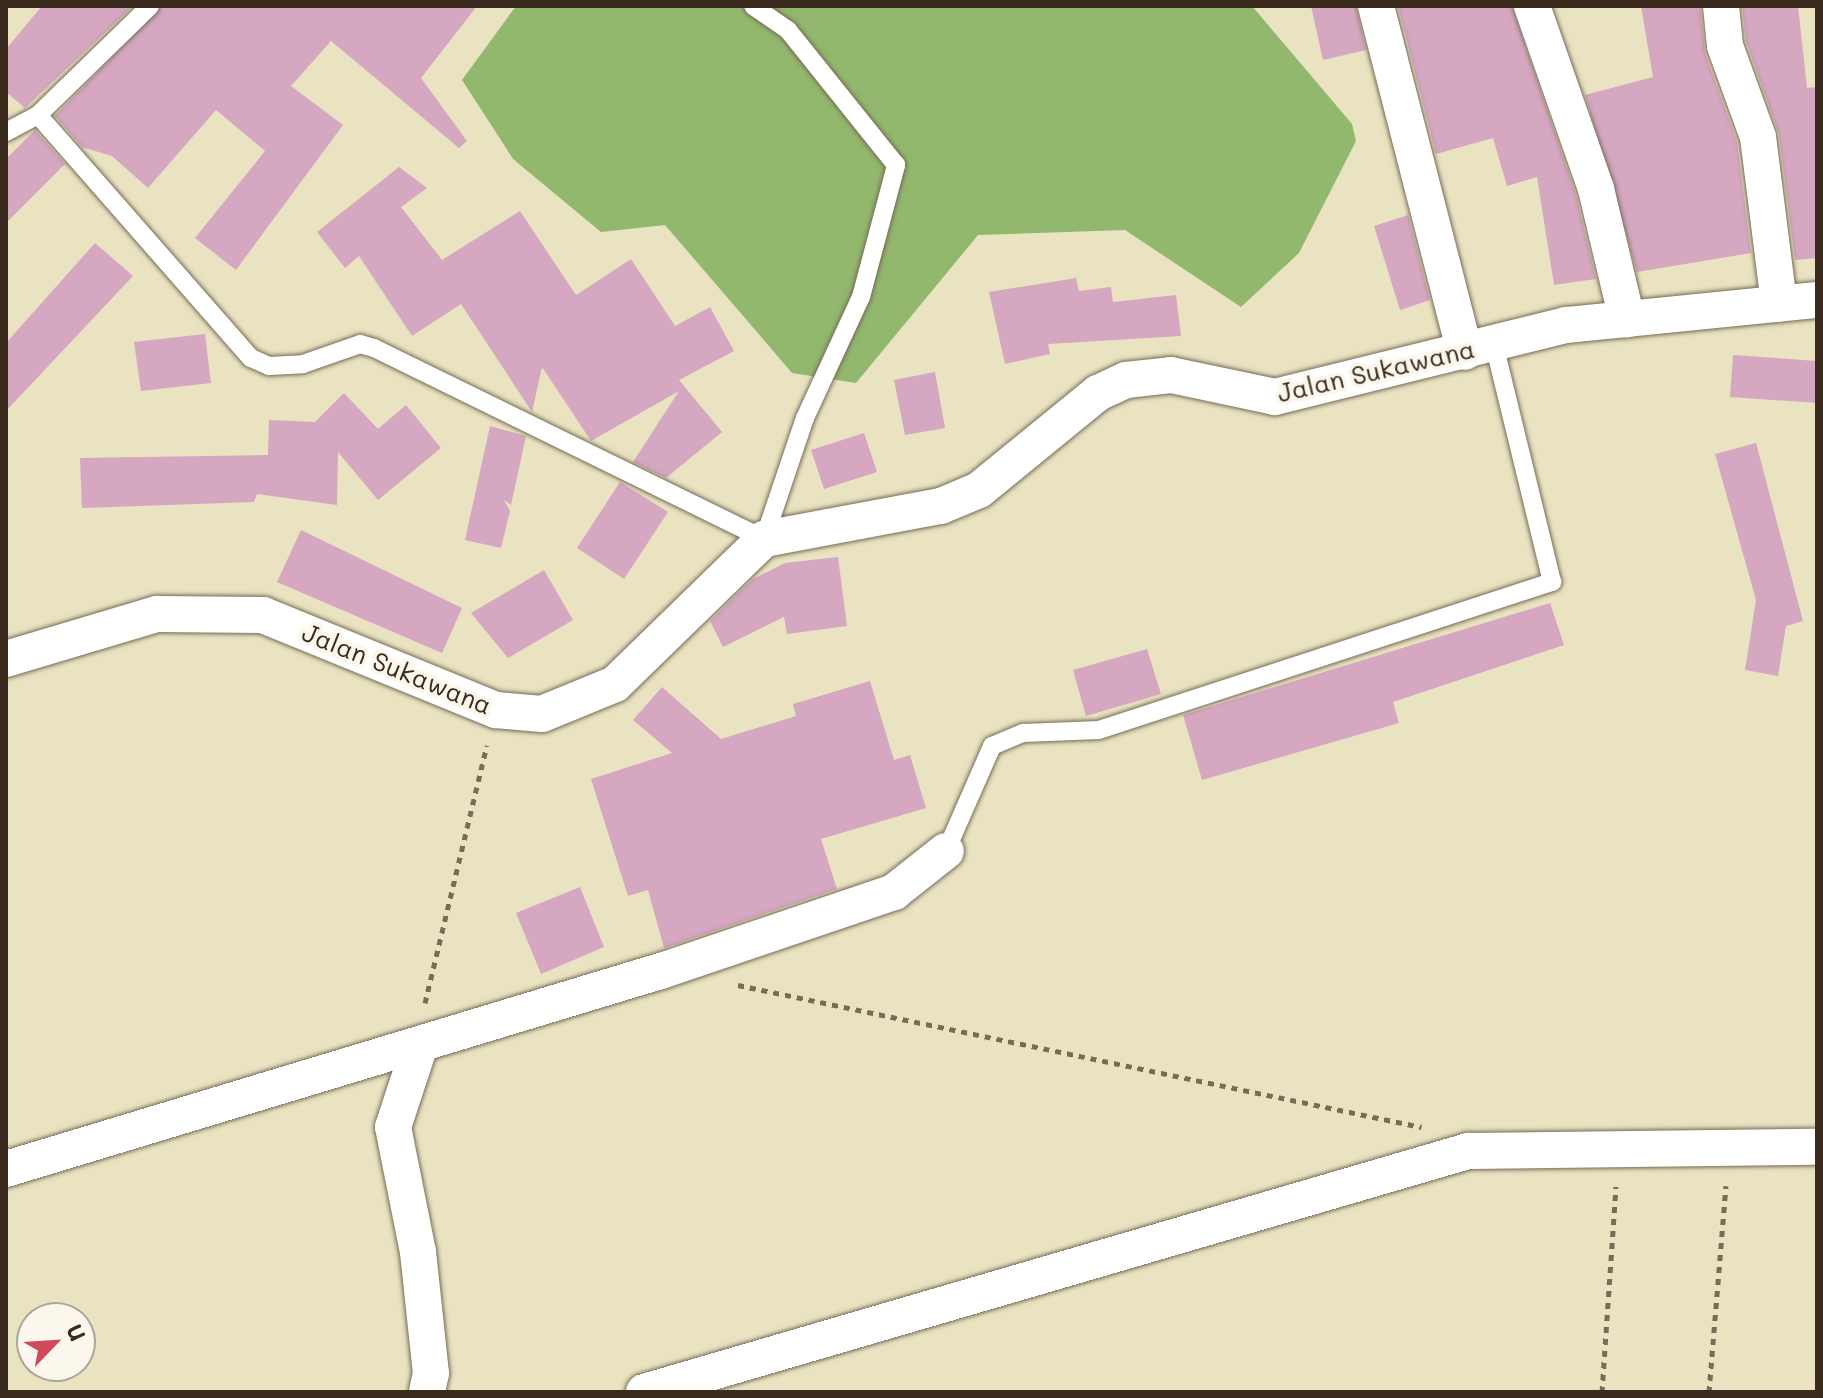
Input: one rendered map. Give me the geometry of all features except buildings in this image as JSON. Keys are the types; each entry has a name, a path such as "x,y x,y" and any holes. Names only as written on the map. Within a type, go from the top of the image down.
{"street":[{"path":"1376,6 1480,348"},
{"path":"1532,6 1596,189 1627,319"},
{"path":"1721,6 1725,46 1758,137 1779,304"},
{"name":"Jalan Sukawana","path":"6,659 157,614 250,614 496,710 542,714 615,684 737,557 764,539 941,506 979,490 1098,393 1126,380 1171,375 1275,397 1480,348 1627,319 1817,300"},
{"path":"6,1169 419,1048 894,892 946,851"},
{"path":"419,1048 393,1127 418,1252 431,1373 427,1392"},
{"path":"644,1392 1468,1151 1618,1154 1817,1147"}],"lane":[{"path":"6,132 38,115 150,6"},
{"path":"38,115 251,358 269,366 303,364 360,344 374,348 764,539 805,418 861,297 896,165 788,30 753,6"},
{"path":"946,851 992,746 1023,733 1099,730 1552,582 1480,348"}],"path":[{"path":"419,1048 430,961 496,710"},
{"path":"726,983 1408,1121 1468,1151"},
{"path":"1709,1392 1729,1152"},
{"path":"1602,1392 1618,1154"}],"green space":[{"path":"516,6 1252,6 1352,124 1356,141 1299,253 1241,307 1125,230 978,235 856,383 792,373 665,225 601,232 513,159 462,80"}]}
